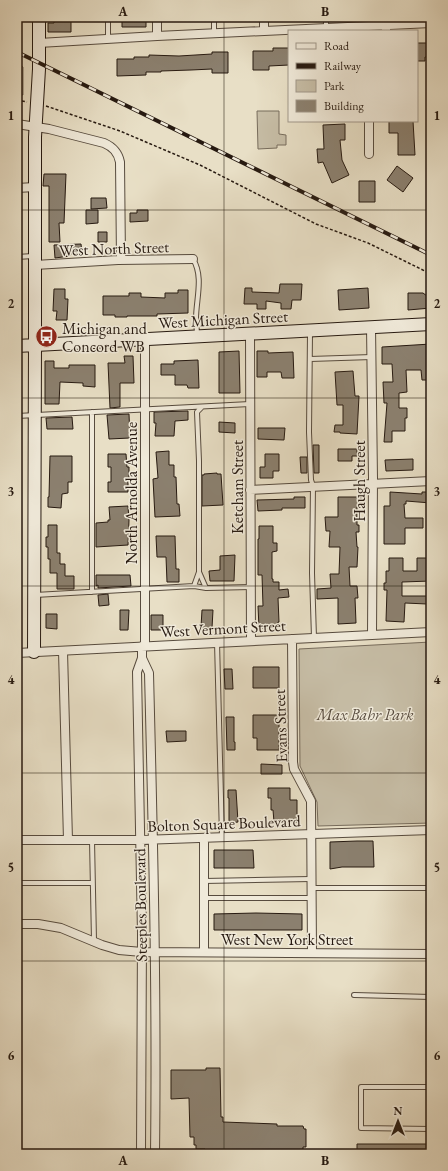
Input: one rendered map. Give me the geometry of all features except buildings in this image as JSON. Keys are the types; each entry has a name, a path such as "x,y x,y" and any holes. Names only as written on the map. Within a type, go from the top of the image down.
{"main road":[{"path":"34,652 36,345 34,187 35,127 39,69 39,17"},
{"name":"West Michigan Street","path":"17,346 431,324"}],"street":[{"path":"157,17 157,36"},
{"path":"264,17 264,31"},
{"path":"39,43 386,24 431,23"},
{"path":"369,122 369,154"},
{"path":"17,124 49,129 104,143 114,148 119,156 120,162 121,260"},
{"path":"17,188 34,187"},
{"name":"West North Street","path":"35,261 194,259"},
{"name":"Haugh Street","path":"372,327 372,635"},
{"name":"Ketcham Street","path":"250,333 251,641"},
{"name":"North Arnolda Avenue","path":"144,646 145,339"},
{"path":"250,490 431,480"},
{"name":"West Vermont Street","path":"17,653 431,632"},
{"name":"Evans Street","path":"292,639 293,762 294,769 311,801 312,953"},
{"name":"Steeples Boulevard","path":"142,1154 141,840 137,672 144,646"},
{"path":"63,651 68,840"},
{"name":"Steeples Boulevard","path":"142,658 149,673 155,952 155,1154"},
{"name":"Bolton Square Boulevard","path":"17,840 153,840 431,830"},
{"path":"204,838 204,952"},
{"name":"West New York Street","path":"17,924 38,924 61,928 94,942 119,950 142,952 431,954"}],"lane":[{"path":"108,17 108,39"},
{"path":"214,17 214,34"},
{"path":"326,17 326,28"},
{"path":"17,257 35,261"},
{"path":"194,259 198,266 199,278 196,319 197,337"},
{"path":"310,330 309,432 311,480 313,486 312,573 314,638"},
{"path":"310,358 372,357"},
{"path":"17,416 250,404"},
{"path":"194,586 199,572 199,461 197,412 202,407"},
{"path":"92,412 92,592"},
{"path":"199,572 206,588"},
{"path":"34,595 194,586 206,588 251,587"},
{"path":"217,642 222,838"},
{"path":"431,721 431,728"},
{"path":"92,840 94,942"},
{"path":"204,881 311,879"},
{"path":"17,883 92,883"},
{"path":"311,888 431,888"},
{"path":"204,898 312,898"},
{"path":"354,995 431,997"},
{"path":"431,1087 361,1087 361,1128 431,1128"}],"path":[{"path":"17,100 29,102"},
{"path":"48,106 120,131 200,165 316,224 368,244 431,274"}],"green space":[{"path":"17,64 23,67 23,95 17,93"},
{"path":"257,111 279,111 279,134 286,135 286,145 277,145 277,148 258,149"},
{"name":"Max Bahr Park","path":"431,642 431,823 318,826 317,802 300,766 299,649"}],"railway":[{"path":"17,52 431,255"}],"place":[{"name":"Michigan and Concord WB","path":"46,337"}]}
